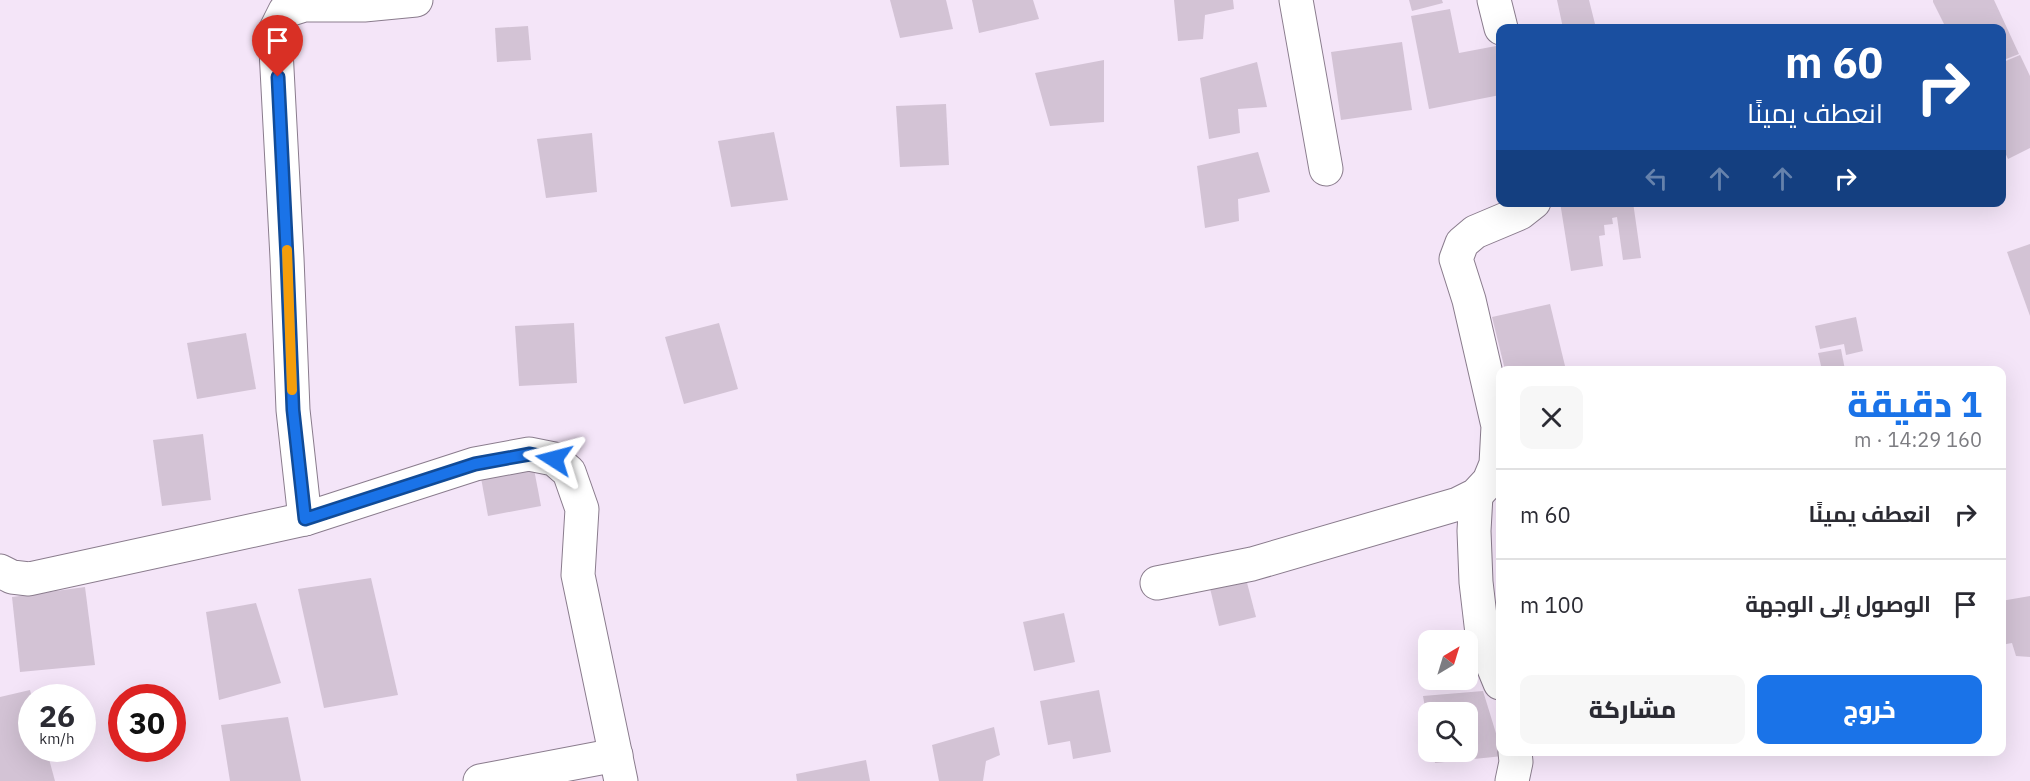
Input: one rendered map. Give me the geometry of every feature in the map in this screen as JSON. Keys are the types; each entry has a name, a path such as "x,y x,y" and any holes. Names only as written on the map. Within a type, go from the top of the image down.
{"street":[{"path":"305,519 293,410 275,31 285,11 304,5 364,5 416,0"},
{"path":"1296,0 1326,169"},
{"path":"1494,0 1500,24"},
{"path":"1496,417 1469,300 1456,259 1462,243 1475,232 1520,213 1528,207"},
{"path":"0,571 12,577 29,579 305,519 475,464 530,454 554,459 569,472 582,509 578,575 618,768 480,781"},
{"path":"1157,583 1252,564 1458,504 1476,495 1489,481 1496,464"},
{"path":"1476,495 1474,531 1476,582 1483,642 1496,673"},
{"path":"1512,781 1515,756"}],"building":[{"path":"890,0 946,0 953,29 900,38"},
{"path":"972,0 1033,0 1039,19 979,33"},
{"path":"1174,0 1233,0 1234,9 1205,15 1203,39 1178,41"},
{"path":"1409,0 1442,0 1443,3 1412,11"},
{"path":"1557,0 1589,0 1595,24 1562,24"},
{"path":"1933,0 1994,0 2005,24 1944,24"},
{"path":"1450,9 1459,53 1496,46 1496,96 1429,109 1411,16"},
{"path":"528,26 531,60 497,62 495,28"},
{"path":"2006,26 2019,54 2006,59"},
{"path":"1402,42 1412,110 1341,120 1331,52"},
{"path":"2020,55 2030,76 2030,148 2008,159 2006,155 2006,61"},
{"path":"1104,60 1104,122 1050,126 1035,73"},
{"path":"1257,62 1267,107 1238,109 1240,133 1209,139 1200,78"},
{"path":"946,104 949,165 900,167 896,106"},
{"path":"774,132 788,200 731,207 718,141"},
{"path":"592,133 597,192 546,198 537,139"},
{"path":"1258,152 1270,192 1238,199 1239,221 1205,228 1197,166"},
{"path":"1561,207 1634,207 1641,258 1623,260 1617,217 1612,218 1613,224 1604,225 1605,235 1599,236 1603,266 1571,271"},
{"path":"2030,244 2030,316 2007,252"},
{"path":"1550,304 1565,366 1504,366 1492,317"},
{"path":"1856,317 1863,351 1846,355 1844,344 1820,349 1815,326"},
{"path":"574,323 577,383 519,386 515,326"},
{"path":"719,323 738,389 684,404 665,337"},
{"path":"246,333 256,389 197,399 187,343"},
{"path":"1841,349 1844,366 1821,366 1818,353"},
{"path":"203,434 211,500 162,506 153,440"},
{"path":"534,469 541,506 488,516 481,478"},
{"path":"1245,575 1256,617 1219,626 1209,584"},
{"path":"371,578 398,695 324,708 298,589"},
{"path":"85,587 95,665 20,672 12,597"},
{"path":"2030,596 2030,657 2016,656 2012,643 2006,644 2006,600"},
{"path":"256,603 281,683 219,700 206,612"},
{"path":"1064,613 1075,662 1034,671 1023,622"},
{"path":"1099,690 1111,752 1073,759 1070,741 1048,745 1040,701"},
{"path":"1483,691 1496,733 1496,756 1503,756 1478,759 1478,702 1424,702 1423,696"},
{"path":"18,693 18,762 50,762 55,781 0,781 0,697"},
{"path":"288,717 301,781 230,781 221,725"},
{"path":"994,727 1000,755 986,761 983,781 939,781 932,745"},
{"path":"866,760 870,781 797,781 796,774"}],"slow traffic":[{"path":"287,250 292,390"}],"route":[{"path":"278,77 293,410 305,519 475,464 530,454 554,459"}]}
